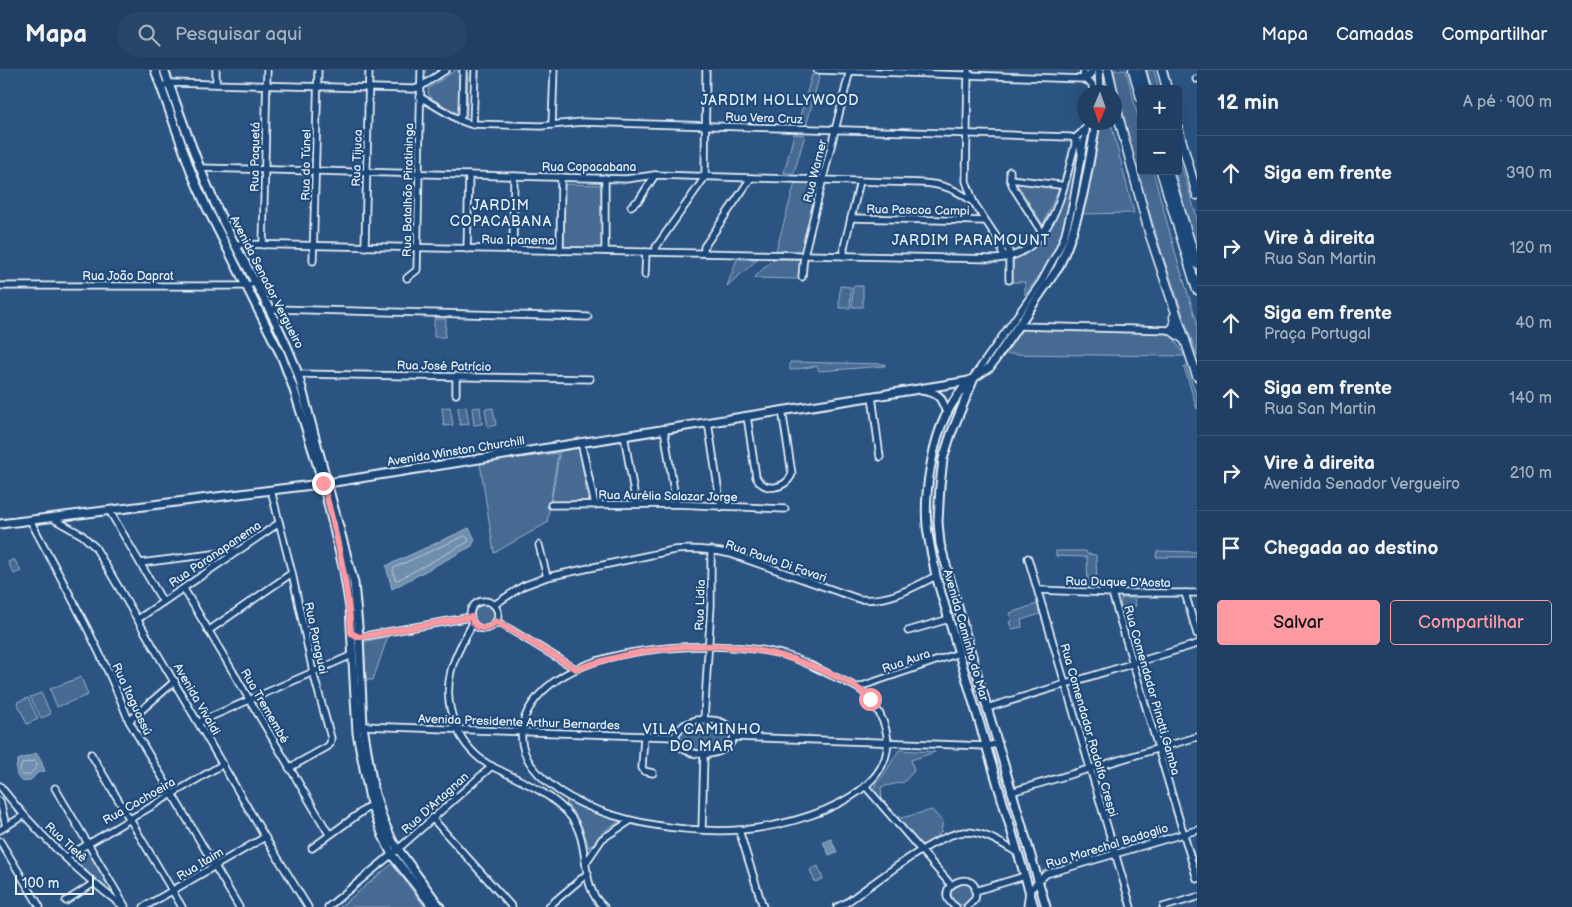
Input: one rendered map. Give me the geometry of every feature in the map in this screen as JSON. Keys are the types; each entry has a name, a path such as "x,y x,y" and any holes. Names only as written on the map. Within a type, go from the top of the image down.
{"highway":[{"path":"1108,70 1111,85"},
{"path":"1133,70 1137,85"},
{"path":"1141,70 1145,85"},
{"path":"1162,70 1166,85"},
{"path":"1122,130 1148,232 1197,376"},
{"path":"1179,130 1197,195"},
{"path":"1162,175 1197,290"},
{"path":"1169,175 1197,264"},
{"path":"1174,307 1175,322 1171,330 1185,340"}],"main road":[{"name":"Avenida Senador Vergueiro","path":"155,70 200,193 281,355 325,483 354,583 359,637 359,724"},
{"name":"Avenida Senador Vergueiro","path":"164,70 199,168 254,282 287,343 298,374 325,483 344,572 350,608 352,655 359,724 374,803 383,820 394,852 433,907"},
{"path":"1084,79 1090,75 1092,70"},
{"path":"1099,70 1100,85"},
{"name":"Avenida Caminho do Mar","path":"1034,907 936,576 927,524 928,485 936,444 947,413 973,377 990,367 1058,268 1072,238 1077,220 1094,130"},
{"name":"Avenida Caminho do Mar","path":"973,377 943,459 938,522 940,544 1046,907"},
{"name":"Avenida Winston Churchill","path":"0,524 325,483 948,384 973,377"},
{"path":"947,413 941,398 942,390 948,384"},
{"name":"Avenida Winston Churchill","path":"914,389 932,392 941,398"},
{"path":"936,576 947,576 951,583"},
{"path":"351,633 359,637"},
{"path":"352,655 360,668"},
{"name":"Avenida Senador Vergueiro","path":"394,852 440,907"}],"street":[{"path":"216,70 216,84"},
{"name":"Rua Paquetá","path":"263,244 267,70"},
{"name":"Rua do Túnel","path":"313,262 318,70"},
{"name":"Rua Tijuca","path":"365,247 369,70"},
{"path":"420,97 421,70"},
{"path":"161,86 169,83 414,90 446,70"},
{"path":"459,120 462,114 463,70"},
{"path":"473,125 474,70"},
{"path":"552,125 554,70"},
{"path":"656,252 656,247 705,177 706,70"},
{"path":"816,70 968,72 1084,79 1092,85"},
{"path":"1084,70 1084,79"},
{"name":"Rua Warner","path":"802,277 802,255 850,71"},
{"path":"962,194 966,181 968,72"},
{"name":"Rua Vera Cruz","path":"420,97 459,120 473,125 552,125 582,122 1075,138"},
{"name":"Rua Batalhão Piratininga","path":"407,278 417,270 420,97"},
{"path":"1075,138 1083,130"},
{"name":"Avenida Caminho do Mar","path":"973,377 1041,282 1058,251 1072,207 1086,130"},
{"path":"1075,138 1079,144 1082,157"},
{"path":"1008,258 1033,243 1043,234 1061,194 1075,145 1075,138"},
{"name":"Rua Copacabana","path":"199,168 630,179 656,175 934,183 952,188 974,203"},
{"path":"1010,171 1013,187 1043,234"},
{"path":"467,249 469,175"},
{"path":"631,206 639,200 656,175"},
{"path":"513,250 514,176"},
{"path":"560,250 561,177"},
{"path":"605,178 605,251"},
{"path":"704,253 704,247 751,178"},
{"path":"1010,179 1060,185"},
{"path":"844,256 860,181"},
{"path":"966,181 974,203 1001,244 1002,253 1008,258 1009,280"},
{"name":"Rua Pascoa Campi","path":"851,218 986,221"},
{"name":"Rua Ipanema","path":"236,244 1008,258"},
{"path":"645,275 646,252"},
{"name":"Rua João Daprat","path":"0,286 246,286 254,282"},
{"path":"268,307 274,309 588,317"},
{"path":"1019,326 1171,330"},
{"name":"Rua José Patrício","path":"298,374 590,379"},
{"path":"456,376 456,394"},
{"path":"872,396 880,456"},
{"path":"747,416 756,477 761,485 777,487 790,479 792,474 782,410"},
{"path":"708,422 721,507"},
{"path":"664,429 676,504"},
{"path":"624,436 636,504"},
{"path":"581,442 595,505"},
{"name":"Rua Paraguai","path":"271,490 331,741 327,747 290,768"},
{"name":"Rua Aurélia Salazar Jorge","path":"551,505 676,504 785,509"},
{"name":"Rua Paranapanema","path":"109,510 163,602"},
{"name":"Avenida Vivaldi","path":"52,518 82,535 95,547 308,907"},
{"name":"Rua Itaguassú","path":"30,520 98,648 129,721 239,907"},
{"name":"Rua Paranapanema","path":"138,619 279,523"},
{"path":"539,545 547,577"},
{"name":"Rua Paulo Di Favari","path":"494,605 523,586 547,577 674,550 688,549 711,550 731,554 859,599 890,598 936,576"},
{"path":"140,563 239,550"},
{"name":"Rua Lidia","path":"704,720 711,605 711,550"},
{"name":"Rua Comendador Rodolfo Crespi","path":"1028,558 1131,907"},
{"path":"208,631 292,573"},
{"name":"Rua Tremembé","path":"184,589 329,834"},
{"name":"Rua Duque D'Aosta","path":"1039,590 1112,593 1197,593"},
{"name":"Rua Comendador Pinotti Gamba","path":"1112,593 1197,879"},
{"path":"1185,593 1197,634"},
{"path":"480,602 489,602 494,605 498,613 496,621 492,625 487,628 478,627 473,623 471,617 472,608 480,602"},
{"path":"359,637 471,617"},
{"path":"908,631 949,619"},
{"path":"496,621 576,669"},
{"path":"473,623 455,660 449,685 450,702 458,730 472,752 492,766 531,786 566,810 580,834 594,896 604,907"},
{"path":"987,708 1197,644"},
{"path":"708,646 754,649 788,656 859,687 870,699 883,719 887,735 884,759 880,769 866,787 840,802 808,816 778,824 739,830 682,828 630,821 580,802 546,780 525,755 521,732 525,715 538,696 548,687 576,669 644,650 708,646"},
{"name":"Rua Aura","path":"859,687 959,653"},
{"path":"199,722 352,655"},
{"path":"129,721 175,680"},
{"path":"696,720 704,720 715,720 728,726 734,737 731,745 722,751 704,754 692,753 681,748 675,737 678,729 696,720"},
{"name":"Avenida Presidente Arthur Bernardes","path":"359,724 458,730 675,737"},
{"path":"644,736 642,768 644,771 653,773"},
{"path":"734,737 986,746 997,744"},
{"path":"1011,792 1197,737"},
{"path":"91,754 182,907"},
{"path":"702,829 704,754"},
{"name":"Rua Cachoeira","path":"66,856 223,764"},
{"name":"Rua D'Artagnan","path":"328,907 492,766"},
{"name":"Rua Tietê","path":"0,786 23,816 94,883 125,907"},
{"path":"866,787 951,885"},
{"path":"55,788 125,907"},
{"path":"0,801 6,826"},
{"path":"312,848 374,803"},
{"path":"0,830 23,816"},
{"path":"432,818 512,907"},
{"path":"587,862 602,839 630,821"},
{"path":"739,830 763,907"},
{"name":"Rua Marechal Badoglio","path":"1029,891 1050,872 1197,830"},
{"path":"837,907 846,903 922,850 945,837 967,832 987,836 1018,853"},
{"name":"Rua Itaim","path":"144,907 265,837"},
{"path":"0,841 40,907"},
{"path":"548,907 588,873"},
{"path":"976,890 1025,876"},
{"path":"953,906 948,897 949,888 959,880 971,883 976,890 975,899 967,907"},
{"path":"66,901 94,883"},
{"path":"103,891 108,889 111,883"},
{"path":"1027,907 1029,891"},
{"path":"1163,907 1197,898"}],"shaded area":[{"path":"456,70 468,70 467,119 431,98 428,93 429,88"},
{"path":"1114,70 1126,70 1137,113 1137,172 1122,107 1122,85 1117,85"},
{"path":"1147,70 1154,70 1158,85 1151,85"},
{"path":"820,74 807,123 798,123 812,75"},
{"path":"1098,130 1113,130 1134,213 1081,214"},
{"path":"794,134 805,135 794,173 784,173"},
{"path":"1074,159 1078,160 1061,236 1051,259 1025,295 1025,282 1012,282 1013,259 1039,242 1047,232 1061,201"},
{"path":"1182,168 1197,218 1197,252 1176,175 1182,175"},
{"path":"1138,175 1154,175 1177,259 1197,322 1197,356"},
{"path":"1016,182 1059,188 1043,225"},
{"path":"795,183 819,183 802,252 776,251"},
{"path":"564,184 601,185 602,249 564,248"},
{"path":"737,259 758,259 727,286"},
{"path":"773,259 800,259 799,279 754,278"},
{"path":"840,286 851,287 850,308 839,308"},
{"path":"853,286 863,286 863,307 852,307"},
{"path":"434,319 446,319 445,337 434,337"},
{"path":"1019,329 1170,333 1185,356 1002,354"},
{"path":"790,362 885,364 885,366 819,371 817,366 790,370"},
{"path":"1186,366 1197,397 1197,409 1184,367"},
{"path":"466,406 469,424 460,425 458,407"},
{"path":"450,407 453,425 444,426 442,408"},
{"path":"480,407 482,424 474,425 472,408"},
{"path":"493,408 496,425 488,427 485,409"},
{"path":"579,447 588,501 551,503 560,450"},
{"path":"558,453 547,523 494,553 480,463"},
{"path":"1056,551 1086,551 1087,554 1096,555 1097,589 1088,589 1087,557 1056,556"},
{"path":"1157,551 1197,552 1197,557 1156,557"},
{"path":"14,559 21,571 14,574 8,562"},
{"path":"1121,598 1134,598 1136,606 1120,608"},
{"path":"484,602 493,606 497,615 493,624 484,628 475,624 471,615 475,606"},
{"path":"1037,604 1040,614 1021,620 1022,627 1012,629 1009,622 1011,622 1010,613"},
{"path":"388,636 373,680 366,680 364,642"},
{"path":"81,677 88,695 57,707 50,689"},
{"path":"41,693 51,714 41,718 30,697"},
{"path":"28,698 38,719 27,724 17,702"},
{"path":"698,722 707,722 724,728 730,737 728,743 716,750 693,749 680,745 677,734 683,728"},
{"path":"899,750 935,752 911,760 914,771 904,782 881,787 882,800 901,818 932,810 943,822 941,832 929,843 915,846 871,797 876,783 883,776"},
{"path":"567,801 620,821 604,831 589,848 580,824 566,804"},
{"path":"86,848 107,884 105,887 74,860 75,856"},
{"path":"392,864 425,907 340,907"},
{"path":"818,866 823,879 815,882 810,870"},
{"path":"958,883 966,883 973,890 973,898 966,905 958,905 951,898 951,890"}],"water":[{"path":"469,528 475,539 472,546 392,589 386,566"},
{"path":"36,753 45,771 37,773 33,778 24,782 16,773 18,760"},
{"path":"831,839 837,852 829,855 823,842"}],"district":[{"name":"JARDIM HOLLYWOOD","path":"780,100"},
{"name":"JARDIM COPACABANA","path":"501,214"},
{"name":"JARDIM PARAMOUNT","path":"971,240"},
{"name":"VILA CAMINHO DO MAR","path":"702,738"}],"route":[{"path":"323,483 344,572 350,608 351,633 359,637 471,617 473,623 481,628 490,627 496,621 576,669 644,650 685,646 738,647 773,652 810,664 859,687 870,699"}]}
